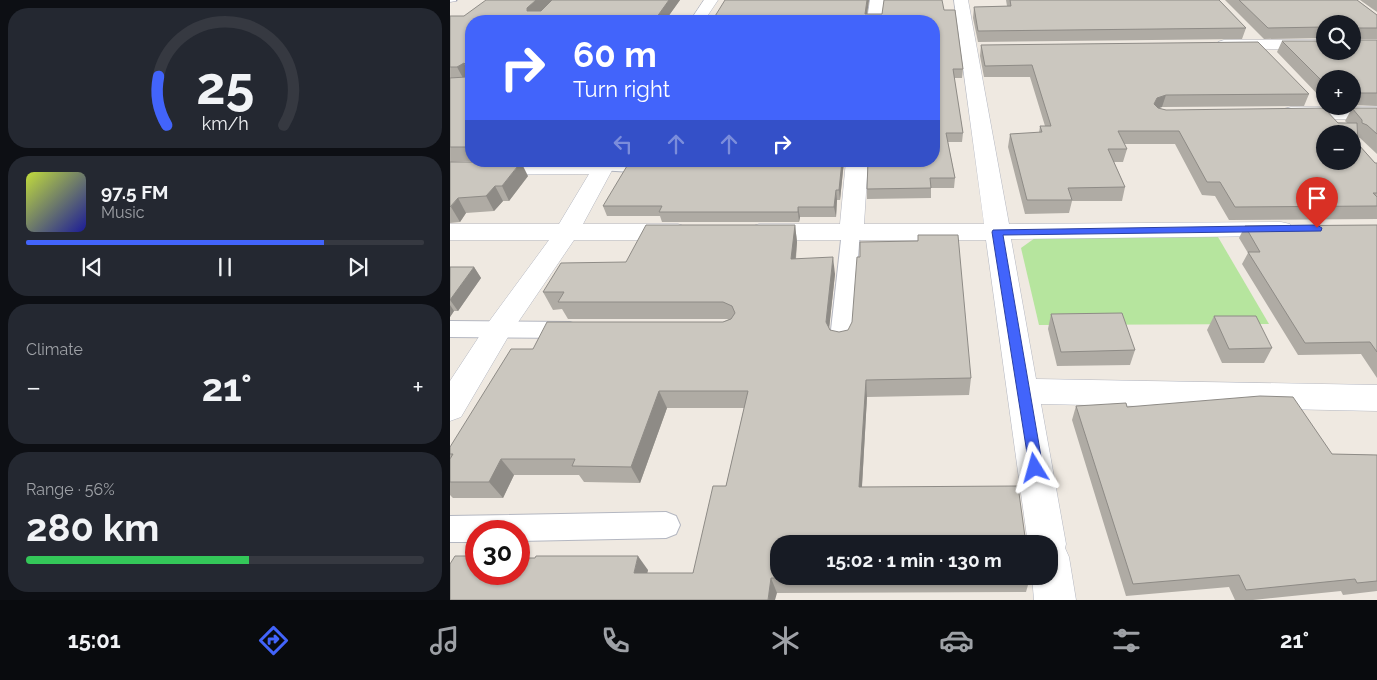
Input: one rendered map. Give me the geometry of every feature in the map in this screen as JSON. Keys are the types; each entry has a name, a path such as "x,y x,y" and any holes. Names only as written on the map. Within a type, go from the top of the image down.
{"street":[{"path":"701,15 711,0"},
{"path":"875,15 877,0"},
{"path":"962,0 978,49 997,232 1046,535"},
{"path":"1245,32 1271,58"},
{"path":"1210,45 1316,45"},
{"path":"1311,99 1331,120"},
{"path":"1272,114 1331,120 1377,113"},
{"path":"450,169 512,167"},
{"path":"450,408 498,330 566,233 603,167"},
{"path":"851,231 856,167"},
{"path":"733,232 997,232 1307,228"},
{"path":"450,232 703,232"},
{"path":"1024,391 1377,398"},
{"path":"1053,585 1055,600"}],"lane":[{"path":"655,167 672,168"},
{"path":"841,339 851,231"},
{"path":"450,330 588,330"},
{"path":"450,529 666,525"}],"green space":[{"path":"1218,237 1269,324 1039,325 1021,248 1035,238"}],"building":[{"path":"486,0 536,0 527,8 527,11 541,11 552,0 669,0 658,15 465,15"},
{"path":"725,0 867,0 865,14 882,14 884,0 942,0 944,10 955,10 963,69 953,69 963,133 946,133 955,178 930,178 931,188 867,189 868,167 940,167 940,15 716,15"},
{"path":"1010,0 1219,0 1246,28 978,31 974,7 1011,6"},
{"path":"1239,0 1357,0 1377,15 1377,28 1361,28 1361,15 1316,15 1316,27 1268,28"},
{"path":"450,16 464,16 465,64 450,67"},
{"path":"1361,40 1377,40 1377,93 1361,93 1361,70 1316,70 1316,75 1282,41 1316,41 1316,60 1361,60"},
{"path":"1258,42 1309,94 1166,95 1157,98 1154,104 1158,108 1166,110 1316,108 1316,115 1331,115 1338,123 1357,123 1357,125 1316,125 1316,170 1361,170 1361,147 1377,163 1377,193 1373,193 1377,197 1377,206 1235,207 1220,182 1207,182 1179,131 1118,131 1127,149 1108,149 1125,187 1068,188 1072,200 1027,200 1010,134 1042,132 1040,126 1051,126 1032,65 985,66 981,45"},
{"path":"465,77 465,147 450,147 450,78"},
{"path":"1361,108 1377,108 1377,134 1362,123 1358,115 1361,115"},
{"path":"450,162 465,162 465,167 517,167 502,186 495,186 486,196 458,198 450,207"},
{"path":"626,167 841,167 839,190 836,190 834,207 798,207 798,212 659,212 662,206 603,206"},
{"path":"646,225 795,225 791,259 833,257 826,322 830,330 839,332 848,330 852,322 860,242 918,241 918,235 958,235 971,378 866,380 859,487 1018,486 1025,535 770,535 770,585 768,600 450,600 450,564 455,556 465,556 465,585 530,585 530,558 535,558 536,556 638,556 634,573 693,573 713,486 726,486 748,391 659,391 631,467 572,466 575,459 501,459 489,482 450,482 450,459 453,454 450,454 450,447 511,349 533,349 547,322 723,322 731,319 735,313 732,306 723,302 558,302 564,292 543,292 561,263 626,262"},
{"path":"1377,225 1377,352 1370,342 1305,343 1248,252 1260,252 1245,226"},
{"path":"450,267 474,267 450,300"},
{"path":"1122,313 1135,350 1061,352 1051,314"},
{"path":"1214,316 1256,316 1272,348 1229,349"},
{"path":"1260,396 1293,397 1332,454 1377,455 1377,581 1357,583 1355,579 1246,590 1239,575 1133,584 1076,406 1126,403 1127,407"}],"railway":[{"path":"450,1 456,0"}],"route":[{"path":"1035,468 997,232 1317,228"}]}
